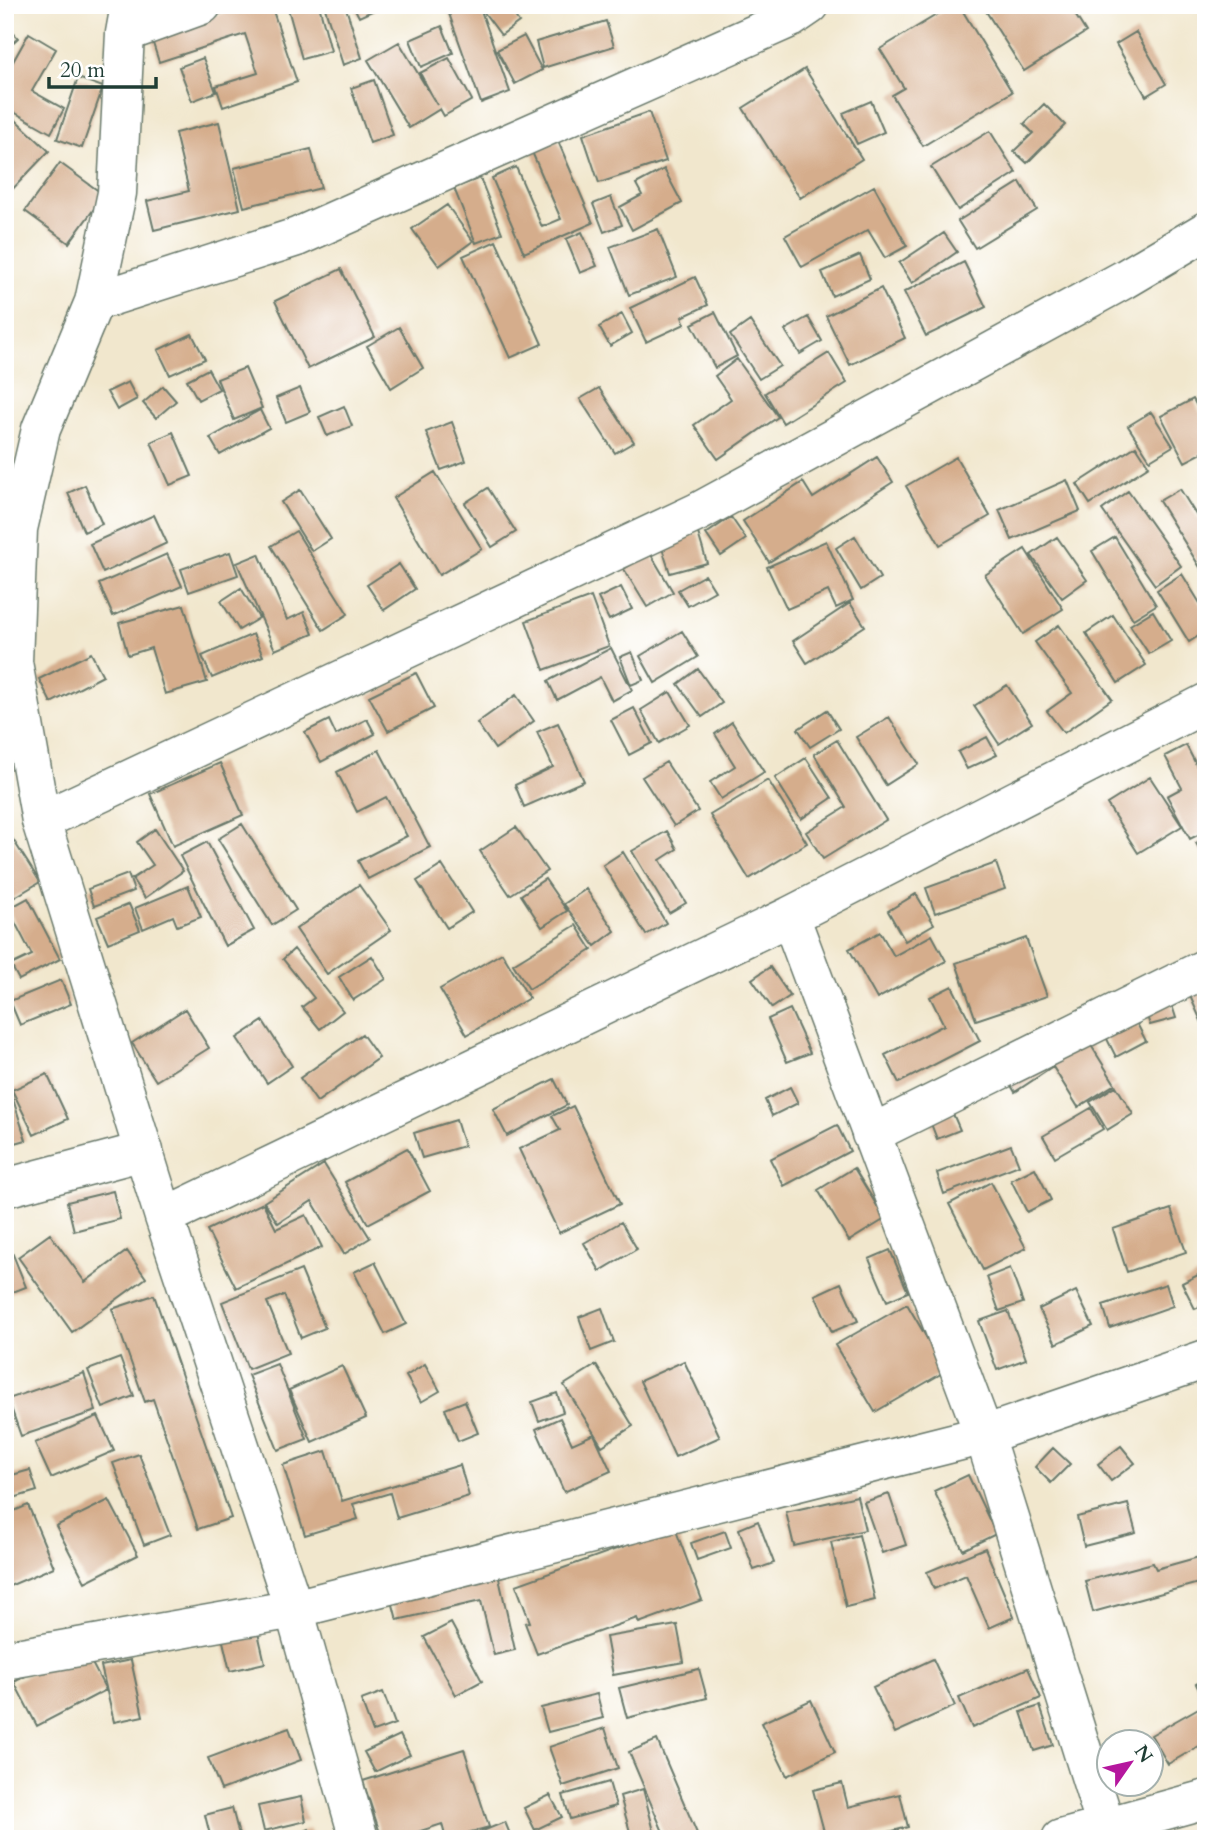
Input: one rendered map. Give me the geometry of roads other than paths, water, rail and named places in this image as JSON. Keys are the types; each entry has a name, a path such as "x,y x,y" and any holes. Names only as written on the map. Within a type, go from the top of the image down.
{"street":[{"path":"202,5 127,19 117,193 94,302 41,429 12,521 9,665 41,821 164,1217 294,1609 359,1839"},
{"path":"94,302 297,237 791,18 810,5"},
{"path":"41,821 698,512 1123,280 1206,231"},
{"path":"164,1217 790,916 1206,703"},
{"path":"790,916 984,1435 1107,1828"},
{"path":"871,1134 1206,968"},
{"path":"5,1188 144,1151"},
{"path":"5,1660 294,1609 984,1435 1206,1359"},
{"path":"1061,1839 1206,1799"}]}
